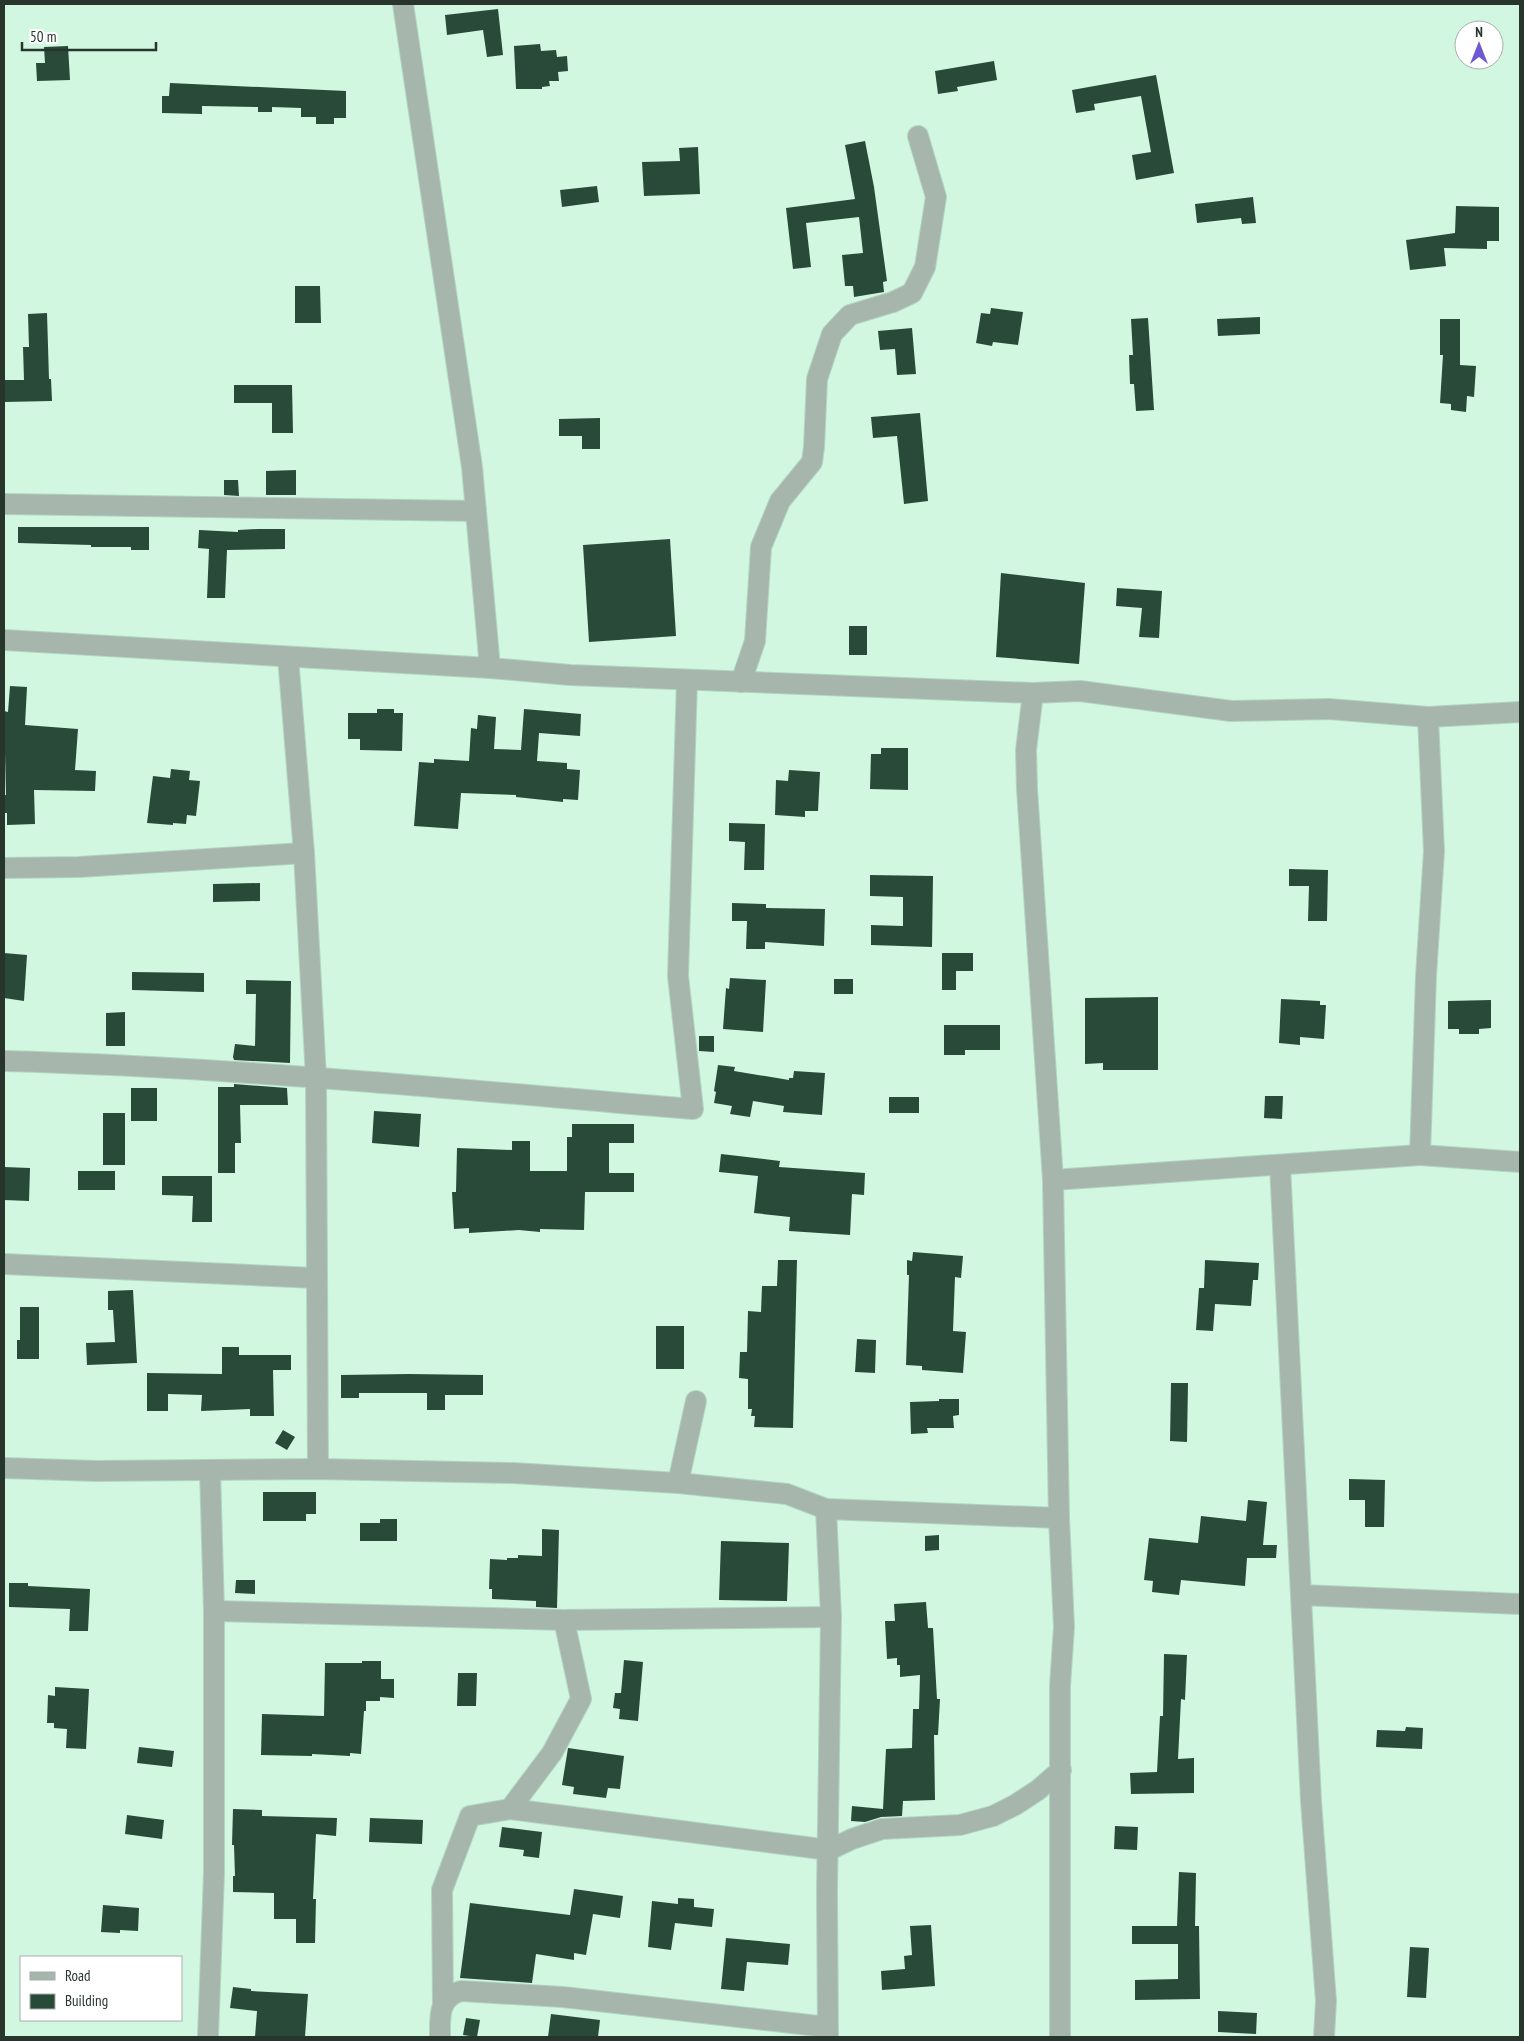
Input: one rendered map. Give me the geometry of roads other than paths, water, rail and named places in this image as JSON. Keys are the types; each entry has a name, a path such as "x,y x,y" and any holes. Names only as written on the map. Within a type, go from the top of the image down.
{"street":[{"path":"403,4 470,457 490,668"},
{"path":"741,682 755,641 761,547 780,501 812,462 818,379 832,334 850,315 893,302 912,293 925,267 936,197 918,136"},
{"path":"4,504 476,511"},
{"path":"4,640 490,668 536,674 1033,693 1080,691 1231,711 1330,709 1428,717 1520,712"},
{"path":"288,657 304,853 316,1078 318,1469"},
{"path":"4,1061 77,1063 316,1078 693,1109 678,976 687,680"},
{"path":"1033,693 1026,750 1027,789 1053,1180 1059,1518 1064,1627 1060,1686 1060,2037"},
{"path":"1420,1155 1426,976 1434,851 1428,717"},
{"path":"4,868 80,867 304,853"},
{"path":"1053,1180 1420,1155 1520,1162"},
{"path":"1280,1165 1311,1801 1326,2000 1324,2037"},
{"path":"4,1264 316,1278"},
{"path":"678,1482 696,1402"},
{"path":"4,1468 97,1471 318,1469 513,1473 678,1482 787,1494 826,1508 1059,1518"},
{"path":"208,2037 214,1872 214,1611 210,1470"},
{"path":"440,2037 440,2015 443,2005 447,1997 461,1991 563,1997 682,2009 828,2032 827,1892 831,1617 826,1508"},
{"path":"1301,1595 1520,1604"},
{"path":"214,1611 564,1620 831,1617"},
{"path":"510,1809 552,1753 581,1699 564,1620"},
{"path":"443,2005 442,1890 470,1816 510,1809 829,1850 852,1839 882,1829 960,1825 993,1816 1038,1790 1061,1770"}]}
